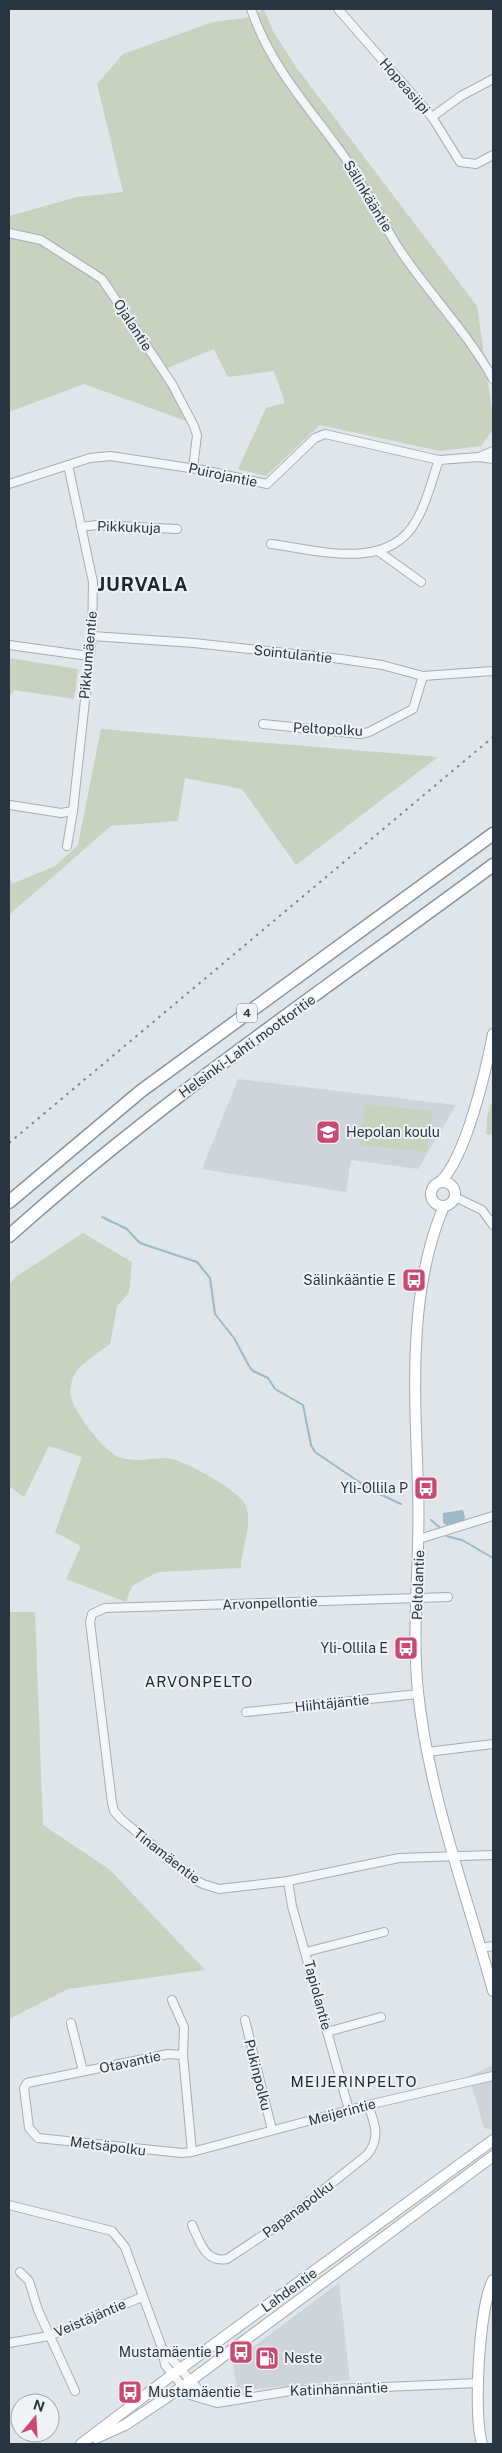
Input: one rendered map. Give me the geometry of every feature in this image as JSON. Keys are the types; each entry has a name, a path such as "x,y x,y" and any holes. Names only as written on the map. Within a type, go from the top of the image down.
{"highway":[{"name":"Helsinki-Lahti moottoritie","path":"9,1202 141,1091 493,834"},
{"name":"Helsinki-Lahti moottoritie","path":"9,1236 78,1175 157,1112 493,866"}],"main road":[{"path":"456,1156 454,1192 451,1203 440,1205 431,1193 434,1186 446,1176 456,1156 479,1095 493,1034"},
{"path":"440,1182 447,1182 454,1192"},
{"name":"Peltolantie","path":"440,1205 422,1296 416,1347 415,1387 419,1539 416,1640 418,1694 427,1752 452,1857 493,1991"},
{"name":"Lahdentie","path":"83,2443 176,2372 493,2140"},
{"name":"Lahdentie","path":"83,2443 125,2425 186,2384 493,2156"},
{"path":"482,2444 478,2427 478,2383 486,2303 493,2280"}],"street":[{"name":"Sälinkääntie","path":"251,9 262,41 276,64 367,190 403,254 476,350 493,379"},
{"name":"Hopeasiipi","path":"338,9 432,117 460,162 467,165 476,164 493,154"},
{"path":"432,117 461,96 493,79"},
{"name":"Ojalantie","path":"9,232 41,240 102,279 172,384 194,426 197,435 193,468"},
{"name":"Puirojantie","path":"9,484 68,465 110,456 193,468 267,484 315,438 325,434 439,460 479,457 493,459"},
{"name":"Puirojantie","path":"479,457 493,451"},
{"path":"271,544 350,554 378,551 394,545 409,532 417,520 439,460"},
{"name":"Pikkumäentie","path":"67,846 73,811 92,636 93,582 68,465"},
{"name":"Pikkukuja","path":"81,527 97,525 176,528"},
{"path":"378,551 421,582"},
{"name":"Sointulantie","path":"92,636 194,643 341,659 382,665 423,676 493,671"},
{"path":"9,645 89,656"},
{"name":"Peltopolku","path":"263,724 360,734 369,732 413,709 423,676"},
{"path":"10,805 61,813 73,811"},
{"path":"454,1192 482,1210 493,1224"},
{"path":"419,1539 493,1516"},
{"name":"Arvonpellontie","path":"92,1614 105,1608 448,1597"},
{"name":"Tinamäentie","path":"92,1614 90,1622 114,1811 121,1819 203,1884 219,1889 288,1881 399,1858 493,1855"},
{"name":"Hiihtäjäntie","path":"246,1712 418,1694"},
{"path":"427,1752 493,1744"},
{"name":"Tapiolantie","path":"288,1881 292,1906 349,2110"},
{"path":"306,1952 384,1932"},
{"path":"481,1948 493,1946"},
{"path":"172,2000 184,2028 183,2055 192,2152"},
{"path":"328,2032 382,2017"},
{"name":"Pukinpolku","path":"245,2020 272,2130"},
{"path":"71,2023 83,2071"},
{"name":"Otavantie","path":"29,2128 23,2093 25,2086 83,2071 168,2054 183,2055"},
{"name":"Meijerintie","path":"192,2152 368,2104 493,2076"},
{"name":"Papanapolku","path":"192,2225 207,2255 220,2261 227,2259 283,2222 366,2155 372,2148 377,2130 368,2104"},
{"name":"Metsäpolku","path":"29,2128 33,2135 38,2138 169,2153 192,2152"},
{"name":"Katinhännäntie","path":"9,2205 112,2231 125,2247 162,2348 165,2365 176,2372 202,2399 217,2403 290,2391 478,2383"},
{"path":"20,2272 29,2282 50,2336 75,2391"},
{"name":"Veistäjäntie","path":"9,2343 50,2336 142,2297"}],"shaded area":[{"name":"Hepolan koulu","path":"238,1079 456,1105 418,1169 351,1160 346,1192 202,1169"},
{"path":"493,2065 493,2130 484,2128 469,2076"},
{"path":"339,2283 350,2380 237,2391 233,2362"}],"green space":[{"path":"264,9 273,31 296,67 477,306 493,418 493,430 481,446 440,451 320,425 266,476 238,469 266,408 285,403 274,371 228,377 214,349 160,371 189,422 84,384 9,412 9,216 77,197 123,192 97,84 123,54 213,22 246,18"},
{"path":"9,658 78,669 74,699 14,690 9,697"},
{"path":"101,729 438,757 296,865 242,789 185,778 178,821 111,826 9,915 9,875 12,884 55,866 78,845"},
{"path":"491,1103 493,1103 493,1134 486,1135 487,1117"},
{"path":"365,1104 432,1111 427,1152 360,1145"},
{"path":"83,1233 132,1262 129,1293 117,1306 110,1344 85,1363 73,1377 70,1392 76,1409 97,1439 119,1457 133,1460 165,1458 189,1465 241,1498 245,1504 248,1520 241,1568 158,1572 132,1586 126,1602 66,1579 81,1546 55,1532 82,1457 49,1446 24,1497 9,1486 9,1284 17,1276"},
{"path":"9,1612 35,1612 43,1825 109,1869 205,1970 68,1989 9,2019"}],"water":[{"path":"463,1510 464,1521 447,1525 443,1523 443,1513"}],"waterway":[{"path":"102,1217 127,1229 140,1243 197,1262 210,1278 215,1314 234,1338 249,1366 253,1371 268,1378 275,1389 303,1405 311,1445 315,1452 371,1490 401,1504"},
{"path":"431,1520 439,1527"},
{"path":"446,1536 462,1540 493,1558"}],"railway":[{"path":"9,1143 493,737"}],"place":[{"name":"Hepolan koulu","path":"328,1132"},
{"name":"Sälinkääntie E","path":"414,1280"},
{"name":"Yli-Ollila P","path":"426,1488"},
{"name":"Yli-Ollila E","path":"406,1648"},
{"name":"Mustamäentie P","path":"241,2352"},
{"name":"Neste","path":"267,2358"},
{"name":"Mustamäentie E","path":"130,2392"}],"district":[{"name":"JURVALA","path":"143,584"},
{"name":"ARVONPELTO","path":"199,1681"},
{"name":"MEIJERINPELTO","path":"354,2081"}]}
